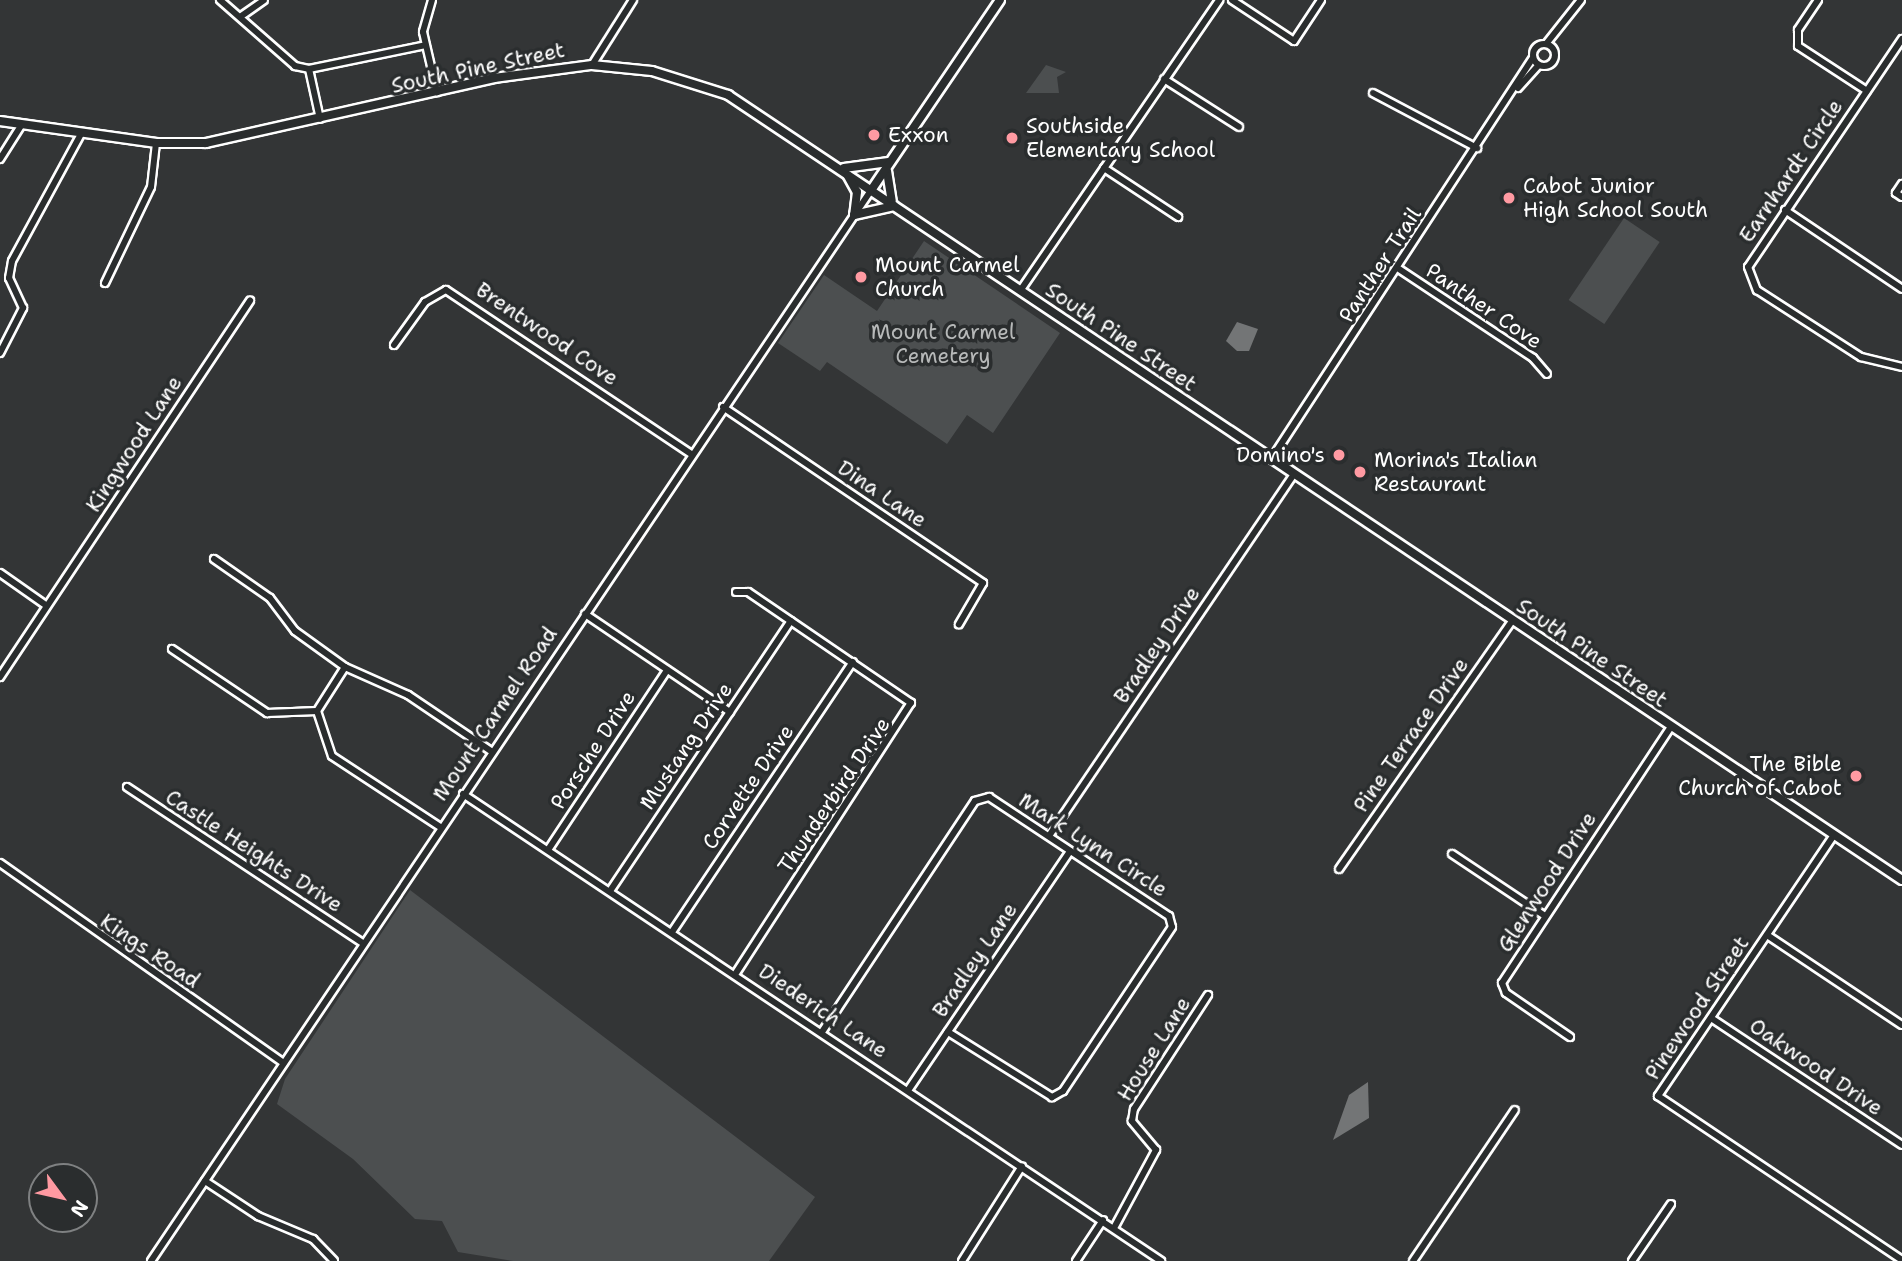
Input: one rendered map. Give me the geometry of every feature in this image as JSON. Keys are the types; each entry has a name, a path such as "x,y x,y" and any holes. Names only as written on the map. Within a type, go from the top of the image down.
{"main road":[{"path":"872,189 1000,0"},
{"name":"South Pine Street","path":"0,121 156,143 206,143 320,121 437,92 592,65 652,71 728,95 841,168 1020,291 1902,880"},
{"path":"854,215 857,192 841,168 890,161"},
{"path":"854,215 875,206 895,206 885,187 890,161"}],"street":[{"path":"220,0 295,66 309,69 426,45"},
{"path":"240,17 264,0"},
{"path":"432,0 425,12 426,45 437,92"},
{"path":"592,65 633,0"},
{"path":"1020,291 1219,0"},
{"path":"1232,0 1294,41 1321,0"},
{"path":"1561,29 1552,64 1539,65 1533,58 1537,46 1546,44 1561,29 1581,0"},
{"path":"1818,0 1798,30 1798,46 1867,90"},
{"name":"Earnhardt Circle","path":"1902,39 1748,267 1757,290 1861,357 1902,367"},
{"path":"1546,44 1554,49"},
{"name":"Panther Trail","path":"1272,458 1517,89 1533,58"},
{"name":"Panther Trail","path":"1517,89 1539,65"},
{"path":"309,69 320,121"},
{"path":"1164,79 1239,127"},
{"path":"1373,93 1477,148"},
{"path":"0,159 22,124"},
{"path":"0,353 23,308 9,278 12,261 81,134"},
{"path":"105,283 150,187 156,143"},
{"path":"1104,168 1178,217"},
{"path":"1902,184 1896,193 1902,197"},
{"name":"Mount Carmel Road","path":"151,1261 491,751 872,189"},
{"path":"1785,210 1902,289"},
{"name":"Panther Cove","path":"1399,269 1534,358 1547,374"},
{"name":"Brentwood Cove","path":"394,345 425,302 446,290 691,454"},
{"name":"Kingwood Lane","path":"0,677 250,301"},
{"name":"Dina Lane","path":"723,408 983,583 959,624"},
{"name":"Bradley Drive","path":"1049,836 1294,474"},
{"path":"214,559 270,598 295,631 345,667 408,695 491,751"},
{"path":"0,573 47,606"},
{"name":"Thunderbird Drive","path":"736,592 748,592 905,697 909,714 736,973"},
{"path":"585,614 730,712"},
{"name":"Mustang Drive","path":"610,891 791,621"},
{"name":"Pine Terrace Drive","path":"1339,869 1512,621"},
{"path":"172,649 267,713 317,711"},
{"name":"Corvette Drive","path":"672,932 853,662"},
{"path":"317,711 345,667"},
{"name":"Porsche Drive","path":"548,850 667,670"},
{"path":"317,711 332,756 440,827"},
{"name":"Glenwood Drive","path":"1570,1037 1502,986 1545,916 1671,727"},
{"name":"Castle Heights Drive","path":"127,787 363,943"},
{"name":"Diederich Lane","path":"463,794 736,973 1161,1261"},
{"name":"Mark Lynn Circle","path":"822,1032 975,801 989,797 1169,915 1172,927 1070,1080 1052,1097 1040,1094 948,1032"},
{"name":"Pinewood Street","path":"1834,835 1658,1096 1902,1260"},
{"name":"Bradley Lane","path":"909,1089 1070,851"},
{"path":"1452,854 1545,916"},
{"name":"Kings Road","path":"0,863 284,1063"},
{"path":"1768,935 1902,1025"},
{"name":"House Lane","path":"1114,1228 1156,1150 1132,1121 1134,1109 1208,995"},
{"name":"Oakwood Drive","path":"1711,1017 1902,1145"},
{"path":"1413,1261 1515,1110"},
{"path":"962,1261 1023,1166"},
{"path":"205,1181 258,1216 313,1239 334,1261"},
{"path":"1632,1261 1671,1204"},
{"path":"1076,1261 1102,1220"}],"green space":[{"path":"1046,65 1066,72 1057,77 1059,93 1026,93"},
{"path":"1624,218 1660,242 1604,324 1569,300"},
{"name":"Mount Carmel Cemetery","path":"924,241 1060,333 993,433 967,415 947,444 827,362 820,371 778,343 824,275 877,311"},
{"path":"410,890 815,1197 769,1261 513,1261 458,1252 442,1221 415,1219 353,1159 277,1104 285,1079"}],"shaded area":[{"path":"1237,322 1258,329 1249,351 1237,351 1226,341"},
{"path":"1368,1082 1369,1118 1333,1140 1349,1095"}],"place":[{"name":"Exxon","path":"874,135"},
{"name":"Southside Elementary School","path":"1012,138"},
{"name":"Cabot Junior High School South","path":"1509,198"},
{"name":"Mount Carmel Church","path":"861,277"},
{"name":"Domino's","path":"1339,455"},
{"name":"Morina's Italian Restaurant","path":"1360,472"},
{"name":"The Bible Church of Cabot","path":"1856,776"}]}
